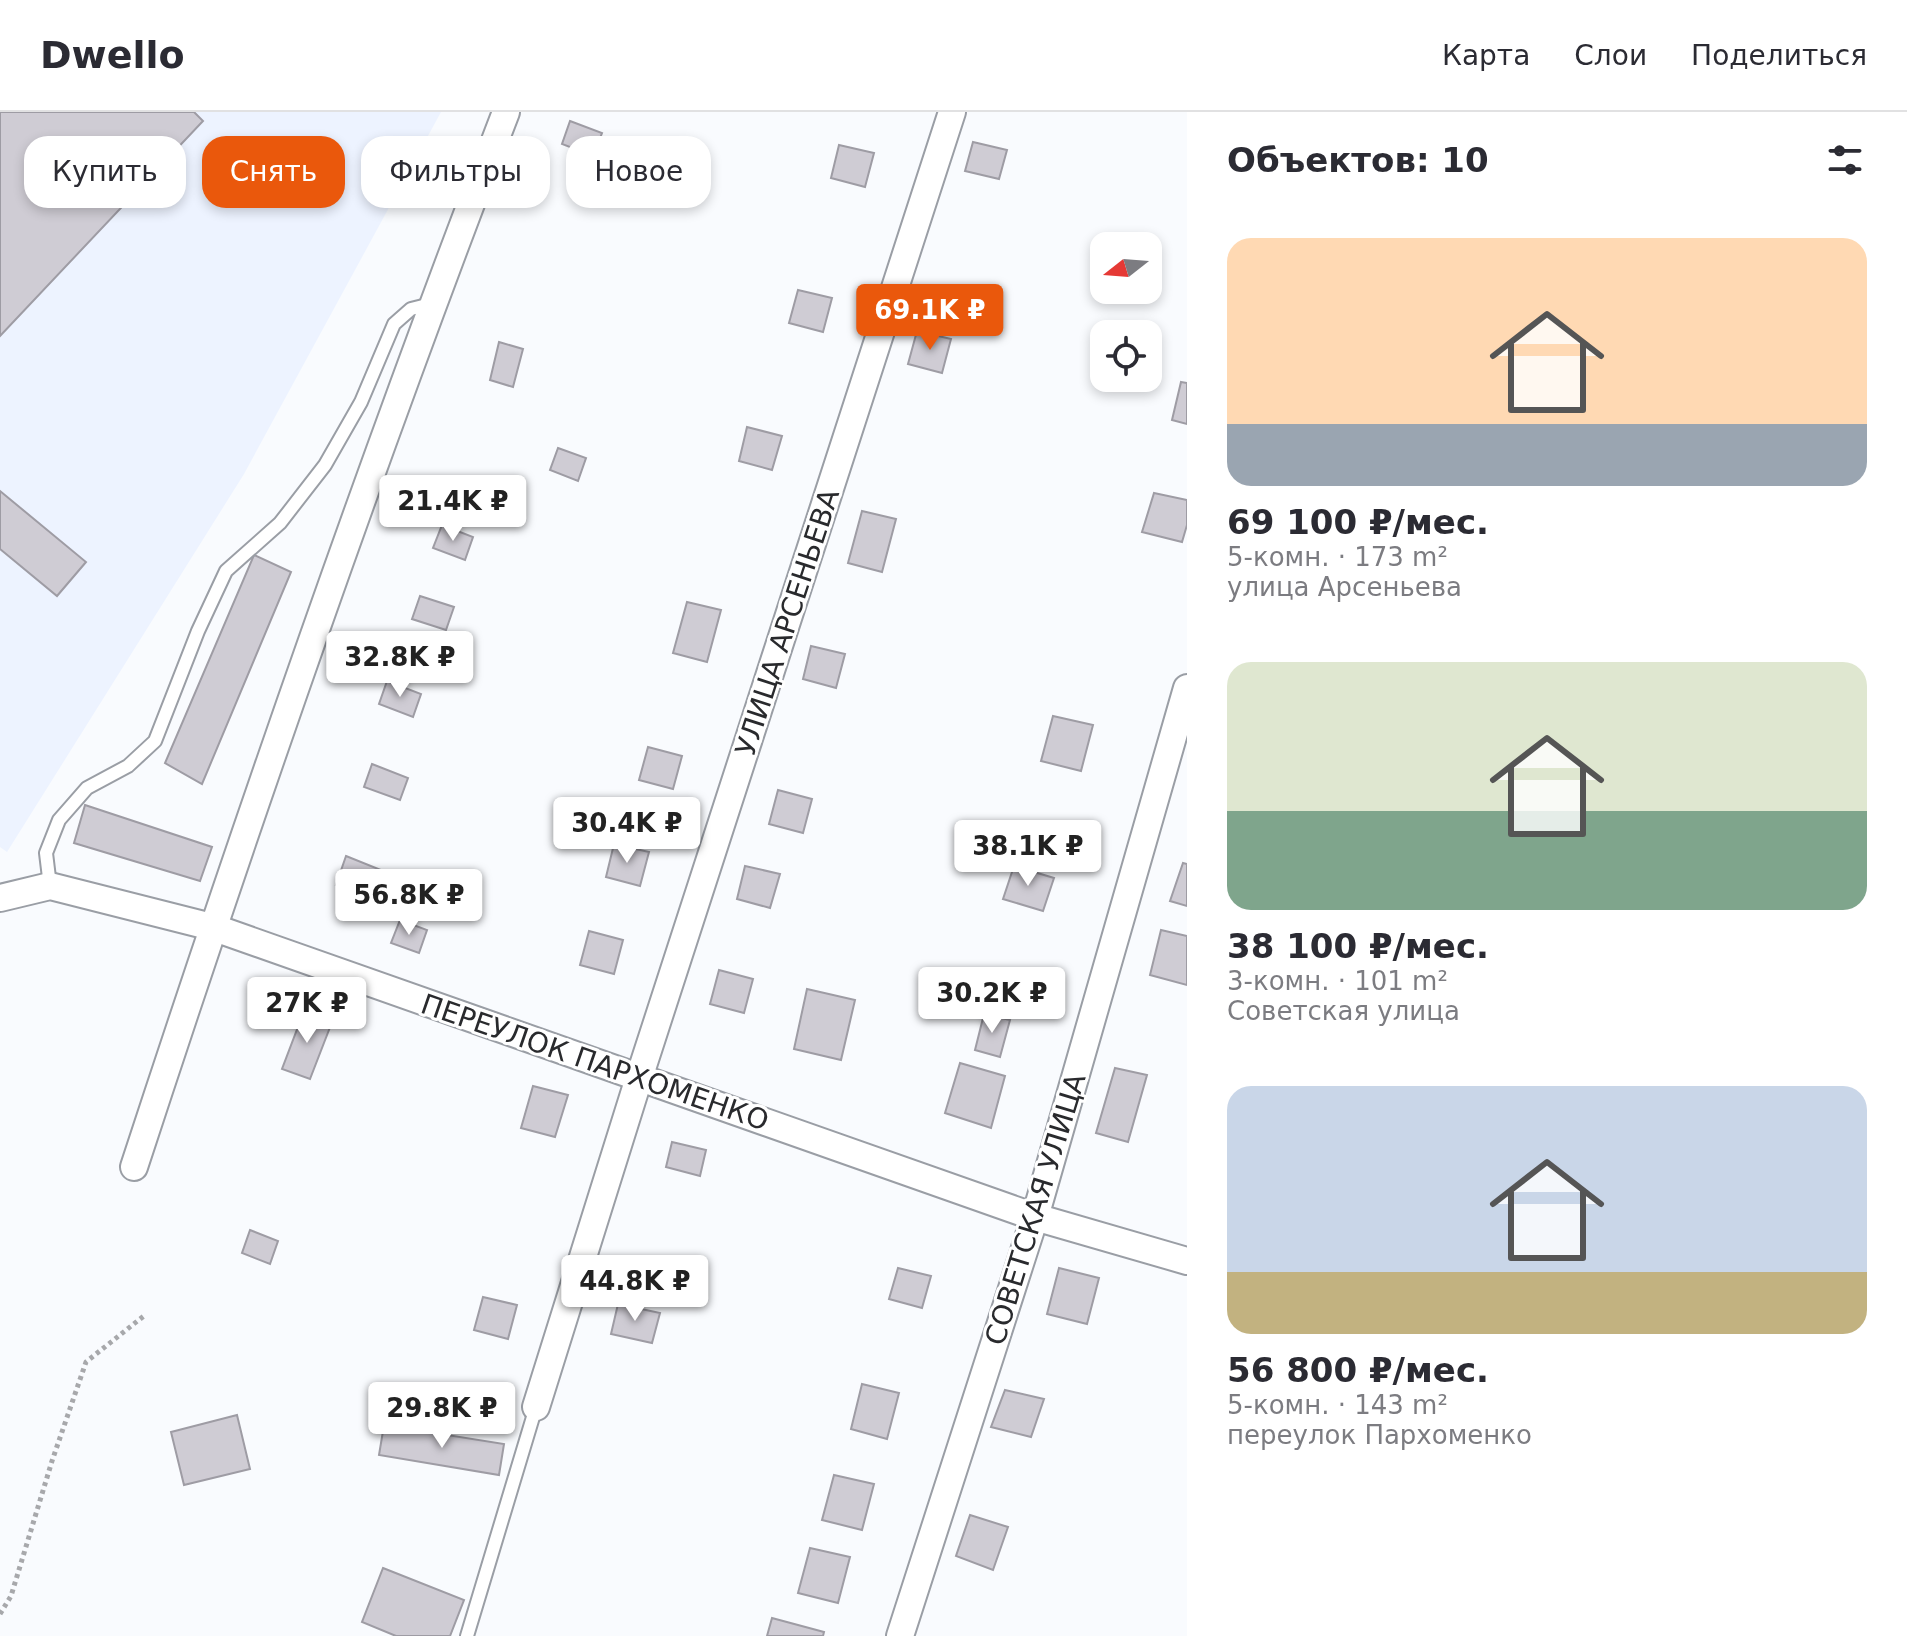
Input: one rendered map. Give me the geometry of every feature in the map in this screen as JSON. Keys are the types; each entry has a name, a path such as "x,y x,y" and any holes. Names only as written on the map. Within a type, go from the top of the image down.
{"street":[{"path":"134,1167 212,927 432,304 506,112"},
{"name":"УЛИЦА АРСЕНЬЕВА","path":"536,1407 639,1078 952,112"},
{"name":"СОВЕТСКАЯ УЛИЦА","path":"900,1636 1035,1217 1187,688"},
{"name":"ПЕРЕУЛОК ПАРХОМЕНКО","path":"0,898 50,886 212,927 1035,1217 1187,1261"}],"lane":[{"path":"50,886 46,853 59,820 87,788 128,766 155,741 198,631 226,571 280,523 325,465 361,402 394,324 411,309 432,304"},
{"path":"467,1636 536,1407"}],"path":[{"path":"0,1614 11,1596 86,1362 145,1315"}],"shaded area":[{"path":"0,112 441,112 428,136 361,136 361,208 389,208 244,474 7,852 0,847"}],"building":[{"path":"0,112 194,112 203,121 186,139 186,136 24,136 24,208 121,208 0,336"},
{"path":"570,121 602,133 601,136 566,136 566,146 562,144"},
{"path":"973,142 1007,150 999,179 965,171"},
{"path":"839,145 874,153 865,187 831,178"},
{"path":"798,290 832,298 823,332 789,323"},
{"path":"917,331 951,339 942,373 908,364"},
{"path":"499,342 523,349 513,387 490,380"},
{"path":"1181,382 1187,383 1187,424 1172,420"},
{"path":"747,427 782,436 772,470 739,461"},
{"path":"558,448 586,458 578,481 550,470"},
{"path":"0,491 86,562 57,596 0,549"},
{"path":"1154,493 1187,500 1187,525 1182,542 1142,532"},
{"path":"862,511 896,519 882,572 848,563"},
{"path":"442,525 473,537 465,560 433,548"},
{"path":"254,555 291,572 202,784 165,763"},
{"path":"420,596 454,607 446,630 412,619"},
{"path":"687,602 721,610 707,662 673,653"},
{"path":"811,646 845,654 836,688 803,679"},
{"path":"387,681 421,694 413,717 379,704"},
{"path":"1053,716 1093,725 1081,771 1041,761"},
{"path":"648,747 682,756 673,789 639,780"},
{"path":"372,764 408,778 400,800 364,787"},
{"path":"778,790 812,799 803,833 769,824"},
{"path":"85,805 212,847 200,881 74,843"},
{"path":"614,844 649,852 640,886 606,877"},
{"path":"346,856 381,870 371,898 336,885"},
{"path":"1183,863 1187,864 1187,906 1170,901"},
{"path":"745,866 780,874 770,908 737,899"},
{"path":"1014,866 1054,878 1043,911 1003,899"},
{"path":"400,920 427,930 419,953 391,943"},
{"path":"1161,930 1187,936 1187,985 1150,975"},
{"path":"589,931 623,940 614,974 580,965"},
{"path":"719,970 753,979 744,1013 710,1004"},
{"path":"807,989 855,1000 841,1060 794,1049"},
{"path":"304,1011 332,1022 310,1079 282,1069"},
{"path":"984,1014 1010,1020 1000,1057 975,1050"},
{"path":"960,1063 1005,1076 991,1128 945,1113"},
{"path":"1115,1068 1147,1075 1128,1142 1096,1133"},
{"path":"533,1086 568,1095 555,1137 521,1128"},
{"path":"672,1142 706,1150 700,1176 666,1167"},
{"path":"250,1230 278,1241 270,1264 242,1253"},
{"path":"898,1268 931,1276 922,1308 889,1299"},
{"path":"1059,1268 1099,1278 1087,1324 1047,1314"},
{"path":"483,1297 517,1305 508,1339 474,1330"},
{"path":"618,1304 660,1313 652,1343 611,1334"},
{"path":"862,1384 899,1393 887,1439 851,1429"},
{"path":"1005,1390 1044,1399 1031,1437 991,1427"},
{"path":"237,1415 250,1469 184,1485 171,1432"},
{"path":"384,1425 504,1444 499,1475 379,1455"},
{"path":"834,1475 874,1484 862,1530 822,1520"},
{"path":"970,1515 1008,1527 993,1570 956,1556"},
{"path":"810,1548 850,1557 838,1603 798,1593"},
{"path":"383,1568 464,1600 450,1636 396,1636 362,1622"},
{"path":"772,1618 824,1632 823,1636 767,1636"}]}
